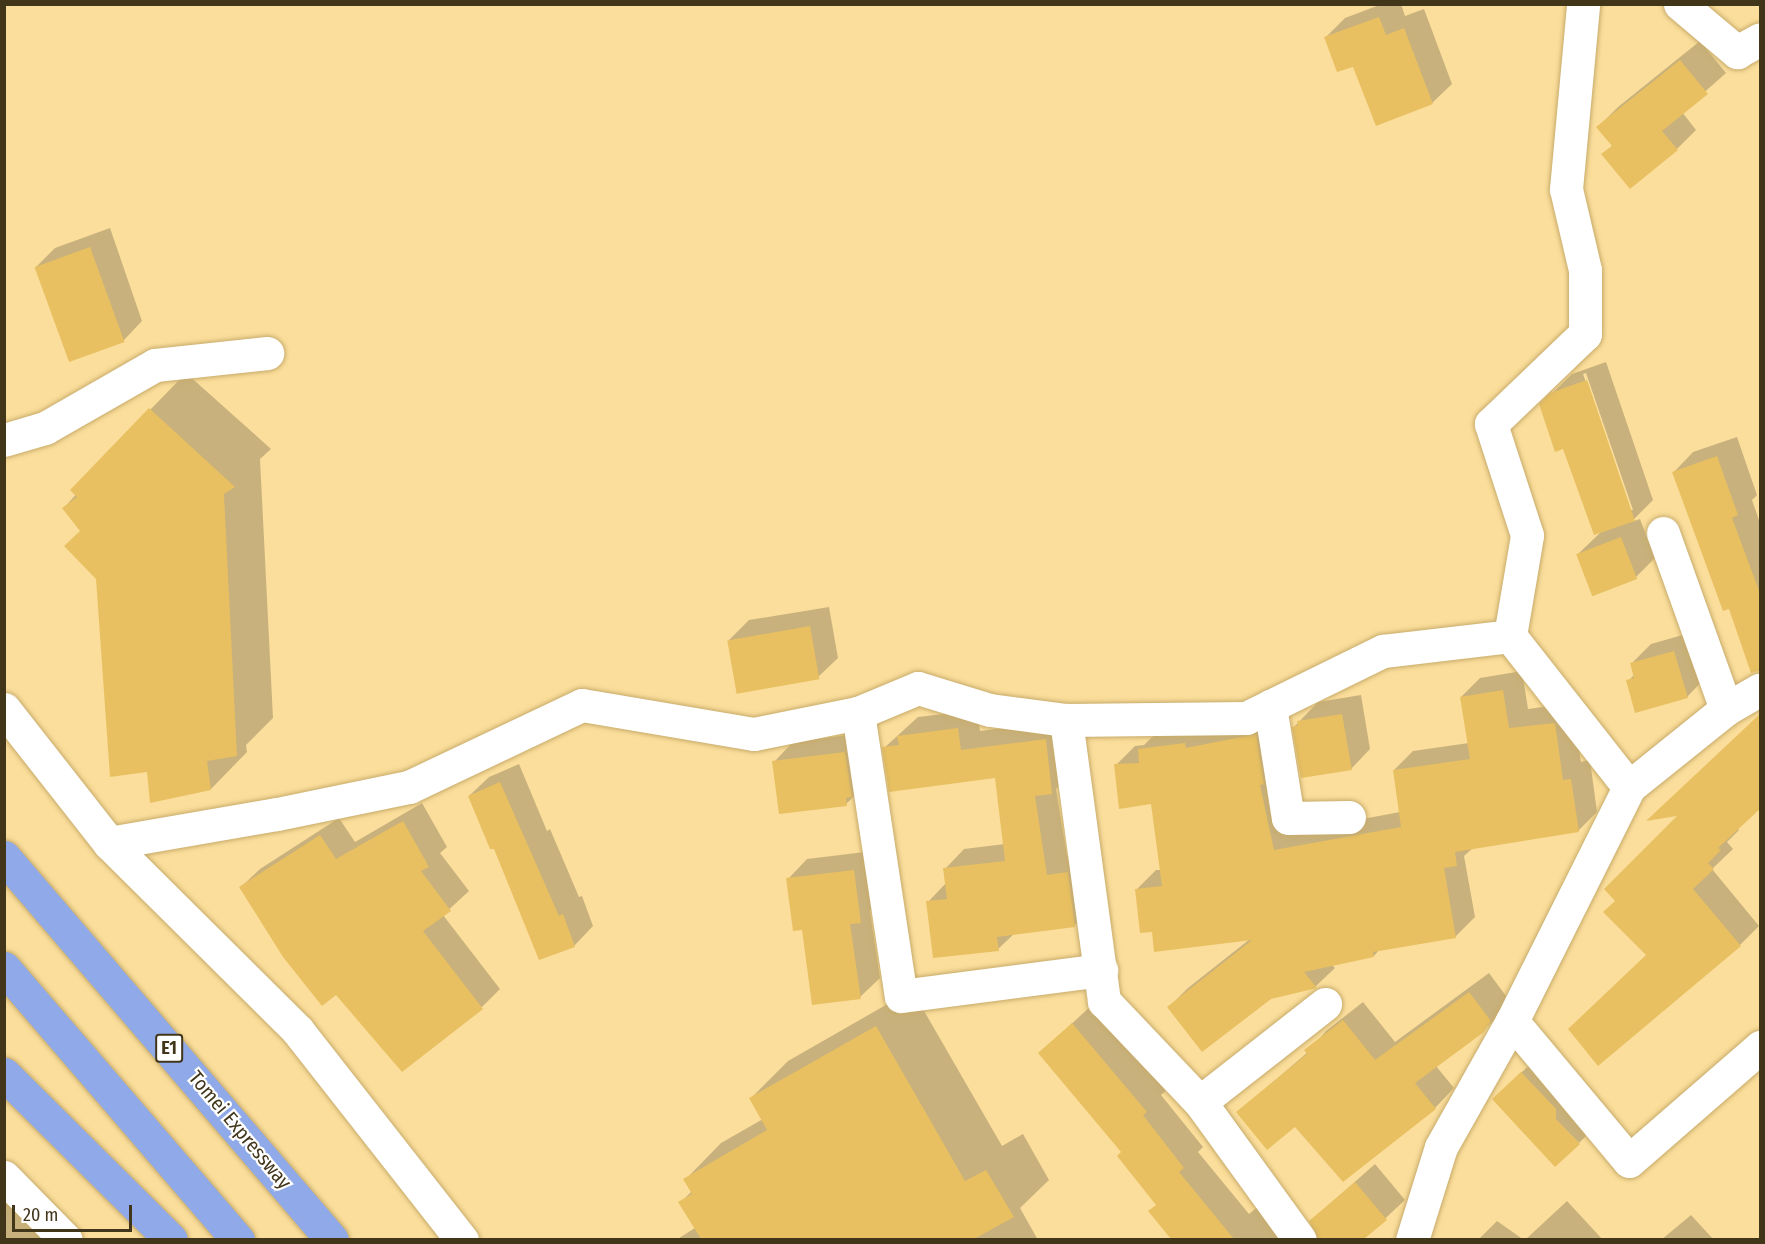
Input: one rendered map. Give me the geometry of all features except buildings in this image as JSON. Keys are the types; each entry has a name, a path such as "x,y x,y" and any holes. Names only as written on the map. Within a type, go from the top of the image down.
{"highway":[{"name":"Tomei Expressway","path":"4,857 332,1239"},
{"path":"4,968 238,1239"},
{"path":"4,1074 171,1239"}],"street":[{"path":"1583,4 1581,6 1566,189 1585,270 1585,334 1491,424 1527,535 1510,636 1629,787"},
{"path":"1680,4 1737,52 1761,39"},
{"path":"4,440 45,428 155,365 267,353"},
{"path":"1663,533 1726,709"},
{"path":"109,843 277,814 409,787 582,705 754,734 858,713 918,688 990,710 1066,720 1246,718 1383,651 1510,636"},
{"path":"1412,1239 1441,1147 1512,1021 1629,787 1726,709 1761,689"},
{"path":"1270,706 1288,818 1349,817"},
{"path":"4,709 109,843 298,1031 462,1239"},
{"path":"858,713 902,996 1101,970"},
{"path":"1066,720 1104,1001 1200,1102 1300,1239"},
{"path":"1200,1102 1326,1004"},
{"path":"1512,1021 1629,1161 1761,1047"},
{"path":"4,1177 66,1239"}]}
